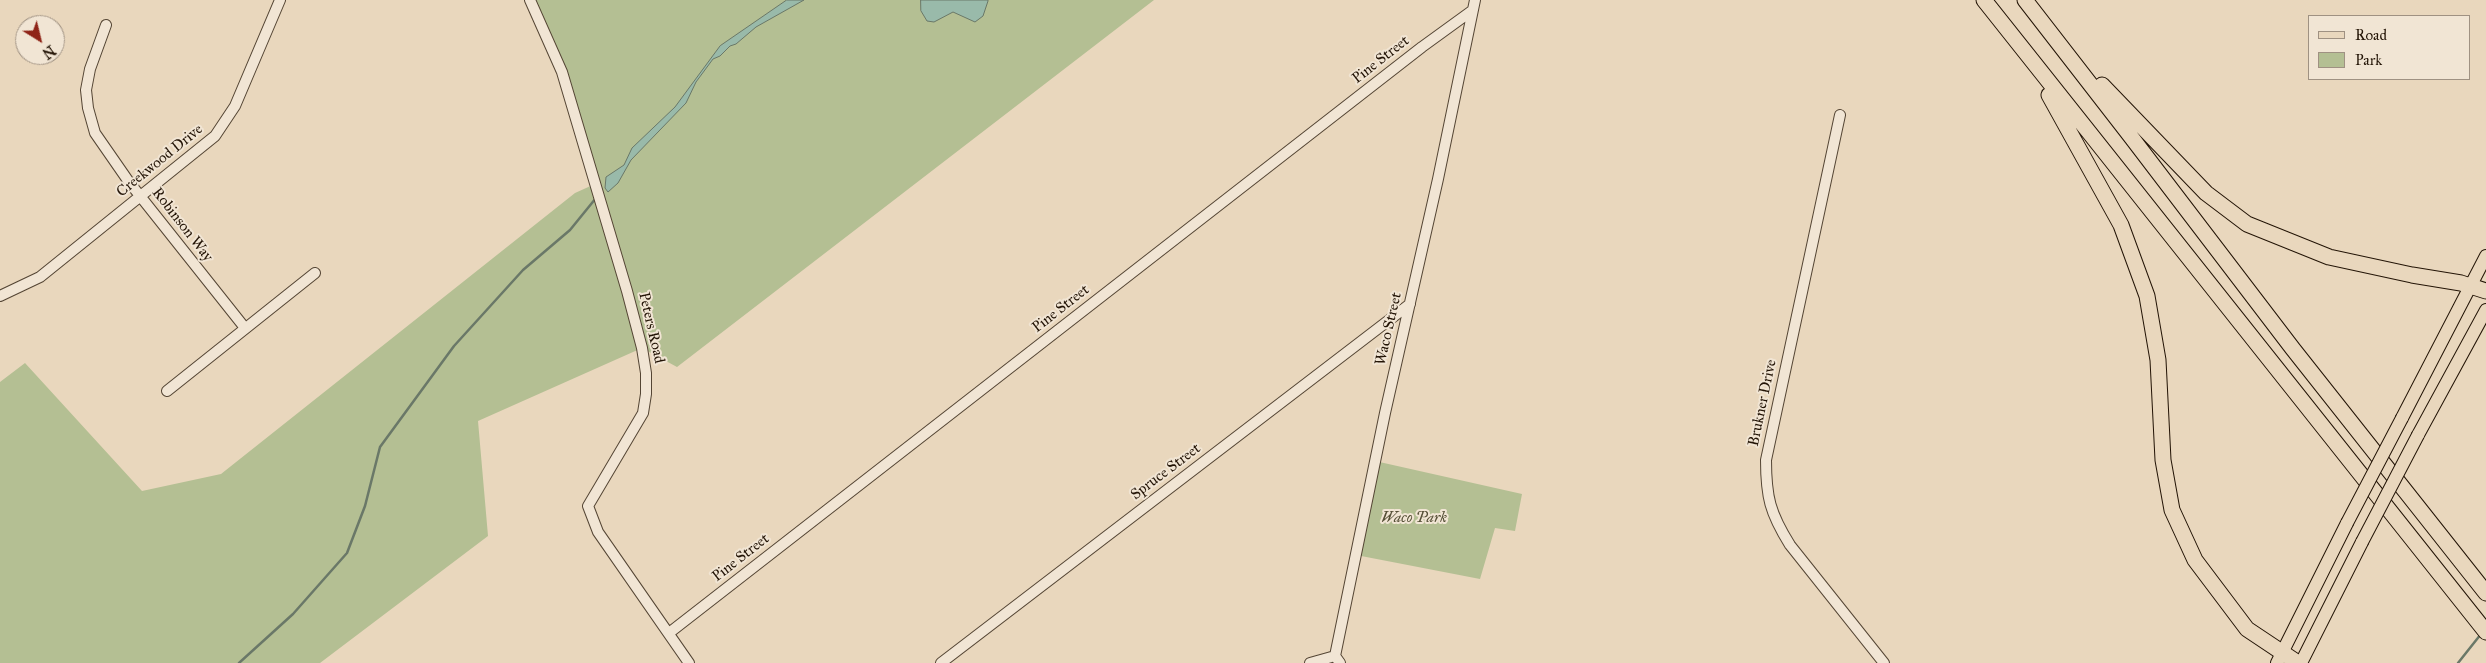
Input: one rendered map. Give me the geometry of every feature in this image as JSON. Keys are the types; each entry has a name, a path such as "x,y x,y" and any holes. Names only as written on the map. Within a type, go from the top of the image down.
{"highway":[{"path":"1984,0 2486,632"},
{"path":"2025,0 2292,349 2486,593"},
{"path":"2040,19 2206,193 2247,224 2329,257 2470,286 2486,291"},
{"path":"2014,38 2058,111 2121,224 2147,296 2158,360 2162,460 2172,510 2195,560 2247,629 2280,658 2299,663"}],"main road":[{"path":"2280,658 2347,523 2486,256"},
{"path":"2299,663 2418,435 2486,310"}],"street":[{"name":"Creekwood Drive","path":"0,296 40,277 140,196 204,148 227,120 235,106 280,0"},
{"name":"Peters Road","path":"530,0 562,72 642,348 646,394 643,412 588,506 598,532 689,663"},
{"name":"Waco Street","path":"1337,660 1385,413 1474,5"},
{"name":"Pine Street","path":"669,633 1474,5"},
{"name":"Robinson Way","path":"106,25 90,69 86,90 90,122 101,144 140,196 245,328"},
{"name":"Brukner Drive","path":"1840,116 1766,460 1766,493 1777,524 1790,544 1884,663"},
{"path":"168,391 315,274"},
{"name":"Spruce Street","path":"940,663 1410,304"},
{"path":"1310,663 1337,660"}],"green space":[{"path":"530,0 1154,0 677,367 642,348 478,421 488,536 320,663 0,663 0,382 25,363 142,491 221,474 575,193 595,184 562,72"},
{"name":"Waco Park","path":"1375,461 1522,494 1515,531 1495,528 1480,579 1356,555"}],"shaded area":[{"path":"787,0 804,0 756,27 736,44 730,46 720,56 713,59 696,82 686,103 631,160 618,183 608,192 605,188 606,177 624,165 632,148 675,107 720,46"},
{"path":"921,0 988,1 983,16 975,22 953,12 934,22 927,21 921,11"}],"waterway":[{"path":"239,663 293,614 347,553 365,506 380,447 454,346 523,270 570,230 596,198"},
{"path":"2458,663 2481,634"}]}
